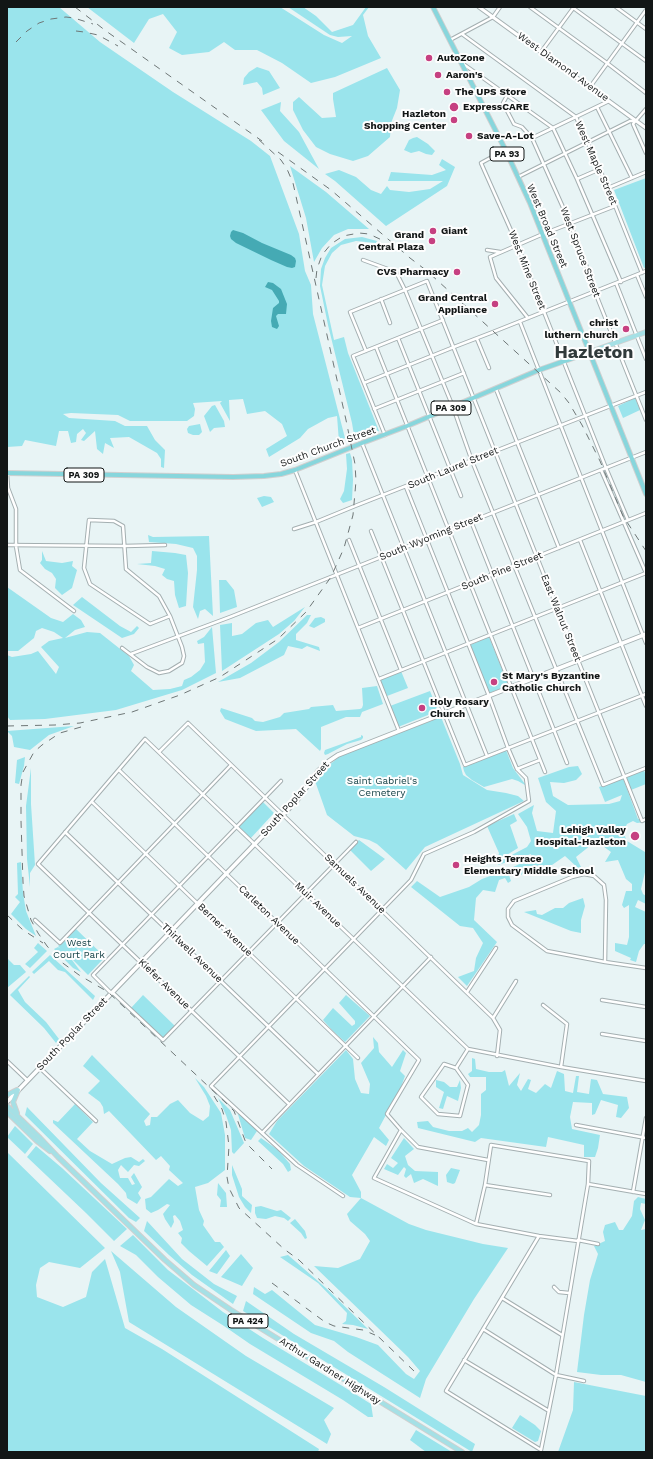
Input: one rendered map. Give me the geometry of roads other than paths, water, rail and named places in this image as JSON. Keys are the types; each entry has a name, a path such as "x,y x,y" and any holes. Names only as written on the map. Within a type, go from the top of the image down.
{"highway":[{"name":"West Broad Street","path":"433,7 518,177 632,458"},
{"name":"South Church Street","path":"7,473 233,477 264,476 295,470 430,417 539,370 590,352"},
{"name":"PA 93","path":"632,458 646,494"}],"main road":[{"name":"PA 309","path":"590,352 646,332"},
{"name":"South Poplar Street","path":"7,1102 298,798 328,761 338,755 644,635"},
{"path":"7,1095 18,1090"},
{"path":"18,1090 13,1105 20,1119"},
{"name":"Arthur Gardner Highway","path":"7,1106 165,1260 206,1294 462,1452"},
{"name":"Arthur Gardner Highway","path":"7,1112 37,1141 58,1157"}],"street":[{"name":"West Diamond Avenue","path":"479,7 646,128"},
{"path":"450,40 494,17 500,7"},
{"path":"530,7 646,93"},
{"path":"542,52 573,7 646,61"},
{"path":"616,7 646,29"},
{"path":"590,87 646,10"},
{"name":"West Maple Street","path":"462,34 576,117 600,169 642,273"},
{"path":"462,63 508,94 554,128 578,179 620,282"},
{"name":"West Spruce Street","path":"508,94 502,103 514,124 522,127 532,138 570,223 595,288 595,292 646,420"},
{"path":"532,138 609,101"},
{"path":"597,107 632,178"},
{"path":"646,109 633,124 646,153"},
{"path":"518,177 630,121 636,121"},
{"name":"West Mine Street","path":"505,149 480,163 517,244 563,362 628,520"},
{"path":"578,179 600,169"},
{"path":"608,188 646,172"},
{"path":"528,318 496,278 490,257 517,244 615,206"},
{"path":"487,250 501,252"},
{"path":"363,260 396,272 405,290 603,785 646,768"},
{"path":"364,383 646,271"},
{"path":"637,275 646,297"},
{"name":"East Walnut Street","path":"405,290 427,281 642,821 646,820"},
{"path":"616,283 646,359"},
{"path":"366,351 350,312 405,290"},
{"path":"381,299 390,323"},
{"path":"385,435 353,356 443,320"},
{"path":"520,322 646,643"},
{"path":"398,338 461,496"},
{"path":"477,339 489,368"},
{"path":"376,347 545,772"},
{"path":"374,409 464,373"},
{"path":"496,389 559,548"},
{"name":"South Laurel Street","path":"294,529 383,496 646,392"},
{"path":"362,443 487,756"},
{"name":"South Wyoming Street","path":"131,654 230,617 646,452"},
{"path":"295,470 399,731"},
{"path":"378,679 646,573 602,470"},
{"path":"7,473 8,488 12,496 17,516 16,546 20,570 74,611"},
{"path":"342,1196 297,1165 211,1086 411,880 424,854 474,832 529,801 526,778 517,769 508,748 489,696 406,487"},
{"name":"South Pine Street","path":"358,628 646,513"},
{"path":"122,648 153,671 159,673 170,671 182,663 184,656 170,616 159,596 126,569 123,526 114,521 89,520 84,568 90,584 150,624 170,616"},
{"path":"471,522 568,763"},
{"path":"371,531 464,765 646,694"},
{"path":"349,540 401,670"},
{"path":"580,540 646,706"},
{"path":"7,545 165,545"},
{"name":"Samuels Avenue","path":"159,752 188,723 494,1018"},
{"name":"Muir Avenue","path":"119,770 146,739 468,1049"},
{"path":"517,769 540,760"},
{"path":"35,920 60,943 231,765"},
{"path":"65,832 119,770"},
{"name":"Carleton Avenue","path":"119,770 419,1060 387,1114 401,1130"},
{"path":"281,781 93,975 163,1040 356,842"},
{"name":"Berner Avenue","path":"92,802 358,1058"},
{"name":"Kiefer Avenue","path":"65,832 38,864 290,1104"},
{"name":"Thirlwell Avenue","path":"65,832 318,1074"},
{"path":"605,962 606,900 604,885 594,876 584,874 572,877 514,901 508,908 508,917 512,925 547,951 605,962 646,968"},
{"path":"467,992 496,948"},
{"path":"262,1133 431,957"},
{"path":"497,1056 500,1030 494,1018 516,981"},
{"path":"602,1000 646,1007"},
{"path":"543,1005 567,1024 561,1067"},
{"path":"602,1034 646,1040"},
{"path":"456,1068 468,1049 497,1056 646,1081"},
{"path":"7,1061 27,1080"},
{"path":"444,1064 456,1068 468,1085 460,1116 438,1114 421,1097 444,1064"},
{"path":"39,1067 96,1121"},
{"path":"633,1192 644,1137 646,1118"},
{"path":"576,1125 644,1137"},
{"path":"488,1160 418,1147 401,1130 374,1178 476,1224 539,1236 598,1244"},
{"path":"476,1224 485,1185 491,1145 589,1161 588,1184 556,1375 541,1450 446,1391 539,1236"},
{"path":"588,1184 646,1194"},
{"path":"485,1185 550,1195"},
{"path":"554,1288 559,1292 569,1293"},
{"path":"502,1298 562,1335"},
{"path":"483,1329 556,1375 584,1381"},
{"path":"464,1360 549,1411"}],"railway":[{"path":"75,7 106,31 262,141"},
{"path":"16,42 27,31 39,23 51,19 66,17 93,24"},
{"path":"76,31 98,35 118,46"},
{"path":"7,726 80,723 132,712 180,695 220,677 278,639 306,612 331,577 344,548 353,515 356,481 355,464 346,420 293,183 281,160 257,138"},
{"path":"278,152 331,190 427,271 561,393 569,403 582,425 600,461 623,516 646,551"},
{"path":"316,278 317,269 322,255 331,244 343,236 359,233 369,234 384,241"},
{"path":"81,727 60,733 42,745 34,752 23,772 21,785 23,882 24,896 31,920 47,946 60,961 79,975 108,992 234,1111 246,1143 272,1169"},
{"path":"7,915 23,930 43,943"},
{"path":"214,1096 222,1109 226,1122 229,1146 227,1177 229,1188 239,1208 284,1249 299,1260 415,1372"},
{"path":"272,1283 325,1322 334,1326 363,1330 375,1335"}],"place":[{"name":"AutoZone","path":"429,58"},
{"name":"Aaron's","path":"438,75"},
{"name":"The UPS Store","path":"447,92"},
{"name":"ExpressCARE","path":"454,107"},
{"name":"Hazleton Shopping Center","path":"454,120"},
{"name":"Save-A-Lot","path":"469,136"},
{"name":"Giant","path":"433,231"},
{"name":"Grand Central Plaza","path":"432,241"},
{"name":"CVS Pharmacy","path":"457,272"},
{"name":"Grand Central Appliance","path":"495,304"},
{"name":"christ luthern church","path":"626,329"},
{"name":"St Mary's Byzantine Catholic Church","path":"494,682"},
{"name":"Holy Rosary Church","path":"422,708"},
{"name":"Lehigh Valley Hospital-Hazleton","path":"635,836"},
{"name":"Heights Terrace Elementary Middle School","path":"456,865"}],"district":[{"name":"Hazleton","path":"594,353"}],"park label":[{"name":"Saint Gabriel's Cemetery","path":"382,786"},
{"name":"West Court Park","path":"79,948"}]}
